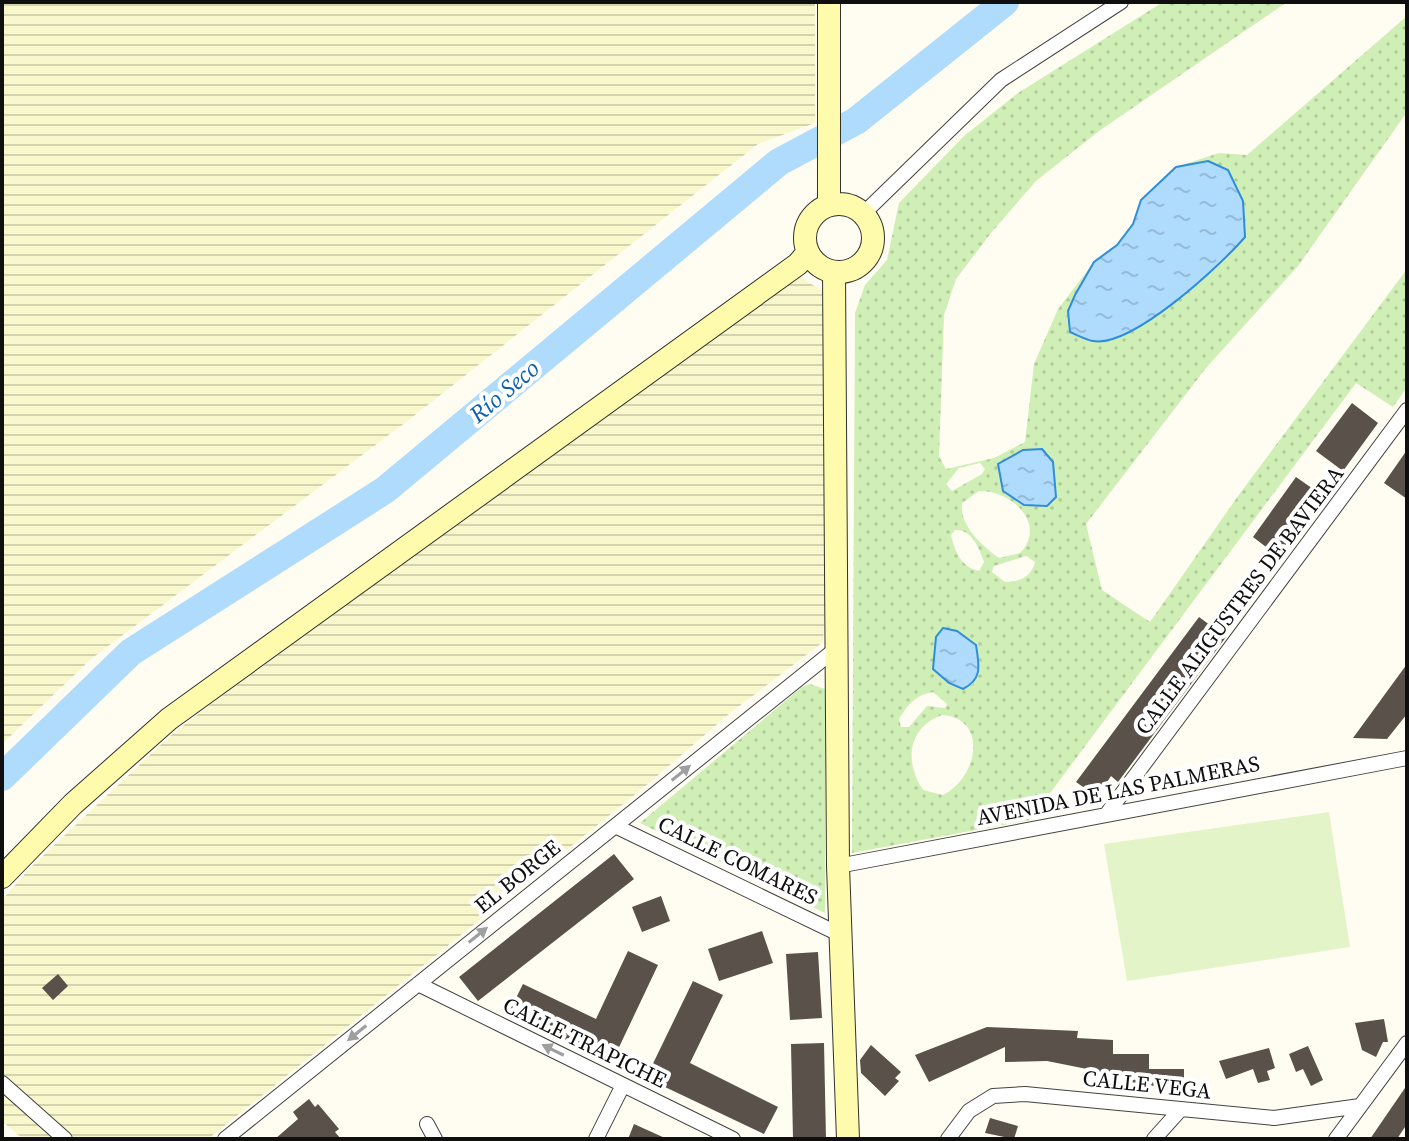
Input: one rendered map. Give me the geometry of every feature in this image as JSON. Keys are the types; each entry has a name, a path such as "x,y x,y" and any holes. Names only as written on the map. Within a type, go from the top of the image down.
{"street":[{"path":"829,2 826,90 830,194 808,224 805,240 808,252 820,267 834,272 851,271 865,261 869,253 872,228 863,214 830,194"},
{"path":"863,214 1001,80 1121,2"},
{"path":"2,877 73,804 169,719 798,264 808,252"},
{"path":"834,272 838,866 848,1139"},
{"name":"CALLE ALIGUSTRES DE BAVIERA","path":"1106,815 1407,410"},
{"name":"EL BORGE","path":"225,1139 837,648"},
{"name":"AVENIDA DE LAS PALMERAS","path":"838,866 1407,758"},
{"name":"CALLE COMARES","path":"615,826 841,935"},
{"name":"CALLE TRAPICHE","path":"418,984 733,1139"},
{"path":"1336,1139 1407,1043"},
{"path":"2,1083 65,1139"},
{"path":"596,1139 623,1085"},
{"name":"CALLE VEGA","path":"948,1139 969,1111 993,1096 1025,1094 1274,1118 1360,1106"},
{"path":"1154,1139 1181,1109"},
{"path":"427,1124 435,1139"}],"green space":[{"path":"2,2 815,2 815,123 758,144 410,419 91,659 2,744"},
{"path":"1163,2 1287,2 1099,131 1036,181 956,279 944,315 939,456 946,469 994,458 1025,442 1034,364 1058,309 1094,262 1075,295 1208,161 1176,167 1219,153 1247,155 1407,16 1407,112 1298,266 1206,368 1086,524 1102,590 1150,622 1238,496 1407,269 1407,387 1393,407 1356,383 1030,820 852,853 855,313 865,285 887,260 899,203 964,136 1018,93","holes":["980,463 985,469 982,474 952,491 946,484 959,468","979,491 1003,496 1028,520 1028,542 1020,553 999,558 973,534 962,511 962,503","955,530 970,536 984,562 979,571 963,562 951,535","1026,556 1035,562 1028,575 1015,581 1005,582 992,572 994,566","944,628 957,632 973,684 962,689 949,683 936,637","933,692 947,704 945,708 927,706 909,727 901,727 899,719 902,714 922,695","942,715 967,726 972,737 971,763 955,787 943,795 923,790 913,768 913,746 922,728"]},
{"path":"798,276 823,291 831,484 823,642 729,714 642,789 208,1139 23,1139 2,1121 2,900 30,868 170,736 211,704"},
{"path":"810,684 825,689 825,913 640,823 802,687"},
{"path":"1329,812 1350,947 1127,981 1104,844"}],"water":[{"path":"1208,161 1228,170 1243,201 1245,237 1197,284 1130,332 1110,340 1093,341 1070,332 1068,311 1075,295 1094,262 1117,245 1133,224 1141,200 1176,167"},
{"path":"1042,449 1053,462 1056,497 1047,506 1024,505 1003,491 998,464 1023,450"},
{"path":"943,628 957,631 976,645 977,676 963,689 949,683 933,669 936,637"}],"building":[{"path":"1352,403 1378,423 1343,471 1316,451"},
{"path":"1407,450 1407,499 1384,483"},
{"path":"1296,477 1326,498 1282,559 1253,537"},
{"path":"1199,617 1226,637 1118,782 1111,776 1097,797 1076,782"},
{"path":"1407,664 1407,714 1387,739 1353,738"},
{"path":"614,854 634,879 478,1001 459,977"},
{"path":"661,896 670,921 642,932 632,907"},
{"path":"762,931 773,963 719,981 708,949"},
{"path":"628,951 658,965 612,1062 509,1012 523,984 596,1019"},
{"path":"818,952 822,1018 790,1020 786,954"},
{"path":"58,974 68,986 53,1000 42,988"},
{"path":"693,981 723,995 690,1063 778,1107 764,1134 646,1078"},
{"path":"1384,1019 1388,1042 1383,1042 1376,1057 1362,1050 1355,1023"},
{"path":"987,1027 1078,1031 1077,1038 1113,1040 1113,1054 1149,1054 1149,1069 1184,1069 1184,1091 1165,1091 1165,1086 1125,1085 1125,1073 1087,1072 1087,1069 1047,1061 1005,1062 1005,1047 929,1082 915,1055"},
{"path":"824,1043 826,1139 793,1139 791,1044"},
{"path":"871,1045 901,1072 895,1078 899,1081 885,1096 861,1073 860,1060"},
{"path":"1308,1046 1323,1080 1311,1086 1303,1069 1296,1072 1289,1054"},
{"path":"1269,1048 1275,1068 1267,1071 1270,1080 1258,1083 1253,1069 1226,1079 1219,1061"},
{"path":"1407,1085 1407,1124 1397,1139 1370,1139"},
{"path":"309,1099 315,1107 318,1104 339,1129 335,1132 341,1139 275,1139 298,1119 293,1112"},
{"path":"990,1118 1018,1126 1014,1139 985,1133"},
{"path":"634,1124 667,1139 628,1139"}],"waterway":[{"name":"Río Seco","path":"2,777 131,652 385,490 779,162 856,121 1005,2"}]}
